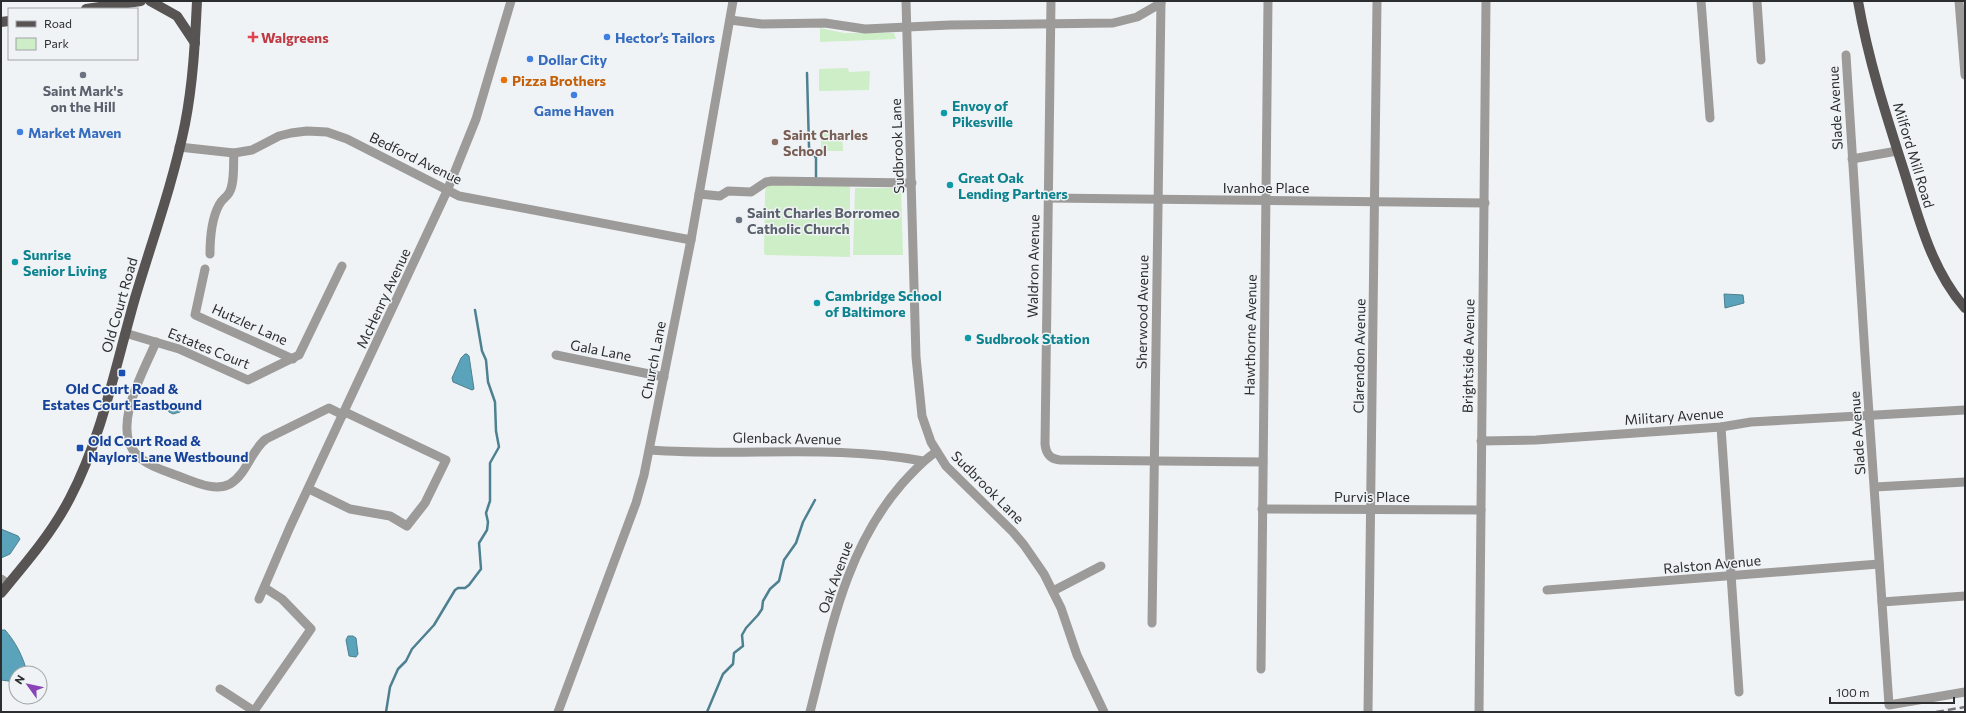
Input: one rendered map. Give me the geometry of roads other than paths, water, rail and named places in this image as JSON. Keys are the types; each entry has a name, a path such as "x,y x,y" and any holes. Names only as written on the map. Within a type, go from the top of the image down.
{"main road":[{"path":"93,8 141,1"},
{"path":"150,1 177,16 195,43"},
{"name":"Old Court Road","path":"1,593 4,582 57,521 79,481 97,431 179,147 192,81 197,1"},
{"name":"Milford Mill Road","path":"1858,1 1871,61 1897,151 1929,248 1948,285 1965,308"}],"street":[{"name":"McHenry Avenue","path":"259,598 265,588 308,489 447,191 476,118 510,1"},
{"name":"Church Lane","path":"558,712 636,503 650,450 691,240 733,1"},
{"name":"Sudbrook Lane","path":"906,1 917,382 922,416 936,452 946,466 1003,521 1024,545 1053,591 1061,608 1076,655 1104,712"},
{"name":"Waldron Avenue","path":"1051,1 1045,450 1050,457 1060,460 1154,461"},
{"name":"Hawthorne Avenue","path":"1261,669 1268,1"},
{"name":"Clarendon Avenue","path":"1368,712 1377,1"},
{"name":"Brightside Avenue","path":"1479,712 1486,1"},
{"path":"1702,1 1710,118"},
{"path":"1757,1 1761,60"},
{"path":"1959,1 1965,75"},
{"path":"730,20 762,24 825,23 865,29 950,25 1051,24 1126,21 1147,12 1161,2"},
{"name":"Sherwood Avenue","path":"1152,622 1161,2"},
{"name":"Slade Avenue","path":"1846,55 1889,705 1965,692"},
{"name":"Bedford Avenue","path":"179,147 234,153 252,150 280,136 291,133 307,130 326,132 347,139 447,191 481,201 691,240"},
{"name":"Slade Avenue","path":"1852,159 1897,151"},
{"path":"210,254 210,234 216,212 223,199 229,193 232,180 234,153"},
{"path":"699,194 720,196 728,191 751,192 766,182 772,181 912,183"},
{"name":"Ivanhoe Place","path":"1048,198 1484,203"},
{"name":"Estates Court","path":"125,333 179,349 248,380 299,355 342,266"},
{"name":"Hutzler Lane","path":"205,269 195,315 293,358"},
{"path":"156,342 131,404 126,424 126,435 133,450 138,456 154,466 205,486 222,486 235,480 259,445 266,439 329,408 446,460 425,503 407,526 390,516 350,509 308,489"},
{"name":"Gala Lane","path":"556,355 664,377"},
{"name":"Military Avenue","path":"1481,441 1536,440 1721,427 1751,422 1869,414 1965,410"},
{"path":"1721,427 1739,692"},
{"name":"Glenback Avenue","path":"650,450 840,452 875,454 923,461"},
{"name":"Oak Avenue","path":"810,712 835,616 853,562 871,525 881,510 923,461 936,452"},
{"path":"1154,461 1263,462"},
{"path":"1875,487 1965,482"},
{"name":"Purvis Place","path":"1262,509 1481,510"},
{"name":"Ralston Avenue","path":"1547,590 1879,564"},
{"path":"1053,591 1101,566"},
{"path":"220,689 254,711 311,629 282,599 265,588"},
{"path":"1882,602 1965,596"}],"water":[{"path":"1724,294 1743,295 1744,303 1725,308"},
{"path":"465,354 469,356 474,389 472,390 453,382 452,378 461,358"},
{"path":"182,402 186,406 180,412 173,414 169,412 169,406 174,407"},
{"path":"1,529 18,536 20,539 10,554 1,558"},
{"path":"1,630 5,630 19,650 25,665 8,665 8,681 1,680"},
{"path":"348,636 353,636 356,638 358,654 356,657 349,656 346,640"}],"waterway":[{"path":"807,73 809,147 816,158 816,179"},
{"path":"386,712 390,687 398,669 406,661 412,649 434,625 455,590 458,588 465,588 469,585 481,569 479,543 487,530 488,522 486,513 490,501 490,463 499,447 496,431 495,402 488,382 486,360 482,351 475,310"},
{"path":"707,712 723,674 733,664 734,653 743,646 742,635 762,609 763,601 770,589 779,581 784,560 796,543 803,522 815,500"}],"railway":[{"path":"1936,712 1965,707"}],"place":[{"name":"Walgreens","path":"253,37"},
{"name":"Hector’s Tailors","path":"607,37"},
{"name":"Dollar City","path":"530,59"},
{"name":"Saint Mark's on the Hill","path":"83,75"},
{"name":"Pizza Brothers","path":"504,80"},
{"name":"Game Haven","path":"574,95"},
{"name":"Envoy of Pikesville","path":"944,113"},
{"name":"Market Maven","path":"20,132"},
{"name":"Saint Charles School","path":"775,142"},
{"name":"Great Oak Lending Partners","path":"950,185"},
{"name":"Saint Charles Borromeo Catholic Church","path":"739,220"},
{"name":"Sunrise Senior Living","path":"15,262"},
{"name":"Cambridge School of Baltimore","path":"817,303"},
{"name":"Sudbrook Station","path":"968,338"},
{"name":"Old Court Road & Estates Court Eastbound","path":"122,373"},
{"name":"Old Court Road & Naylors Lane Westbound","path":"80,448"}]}
